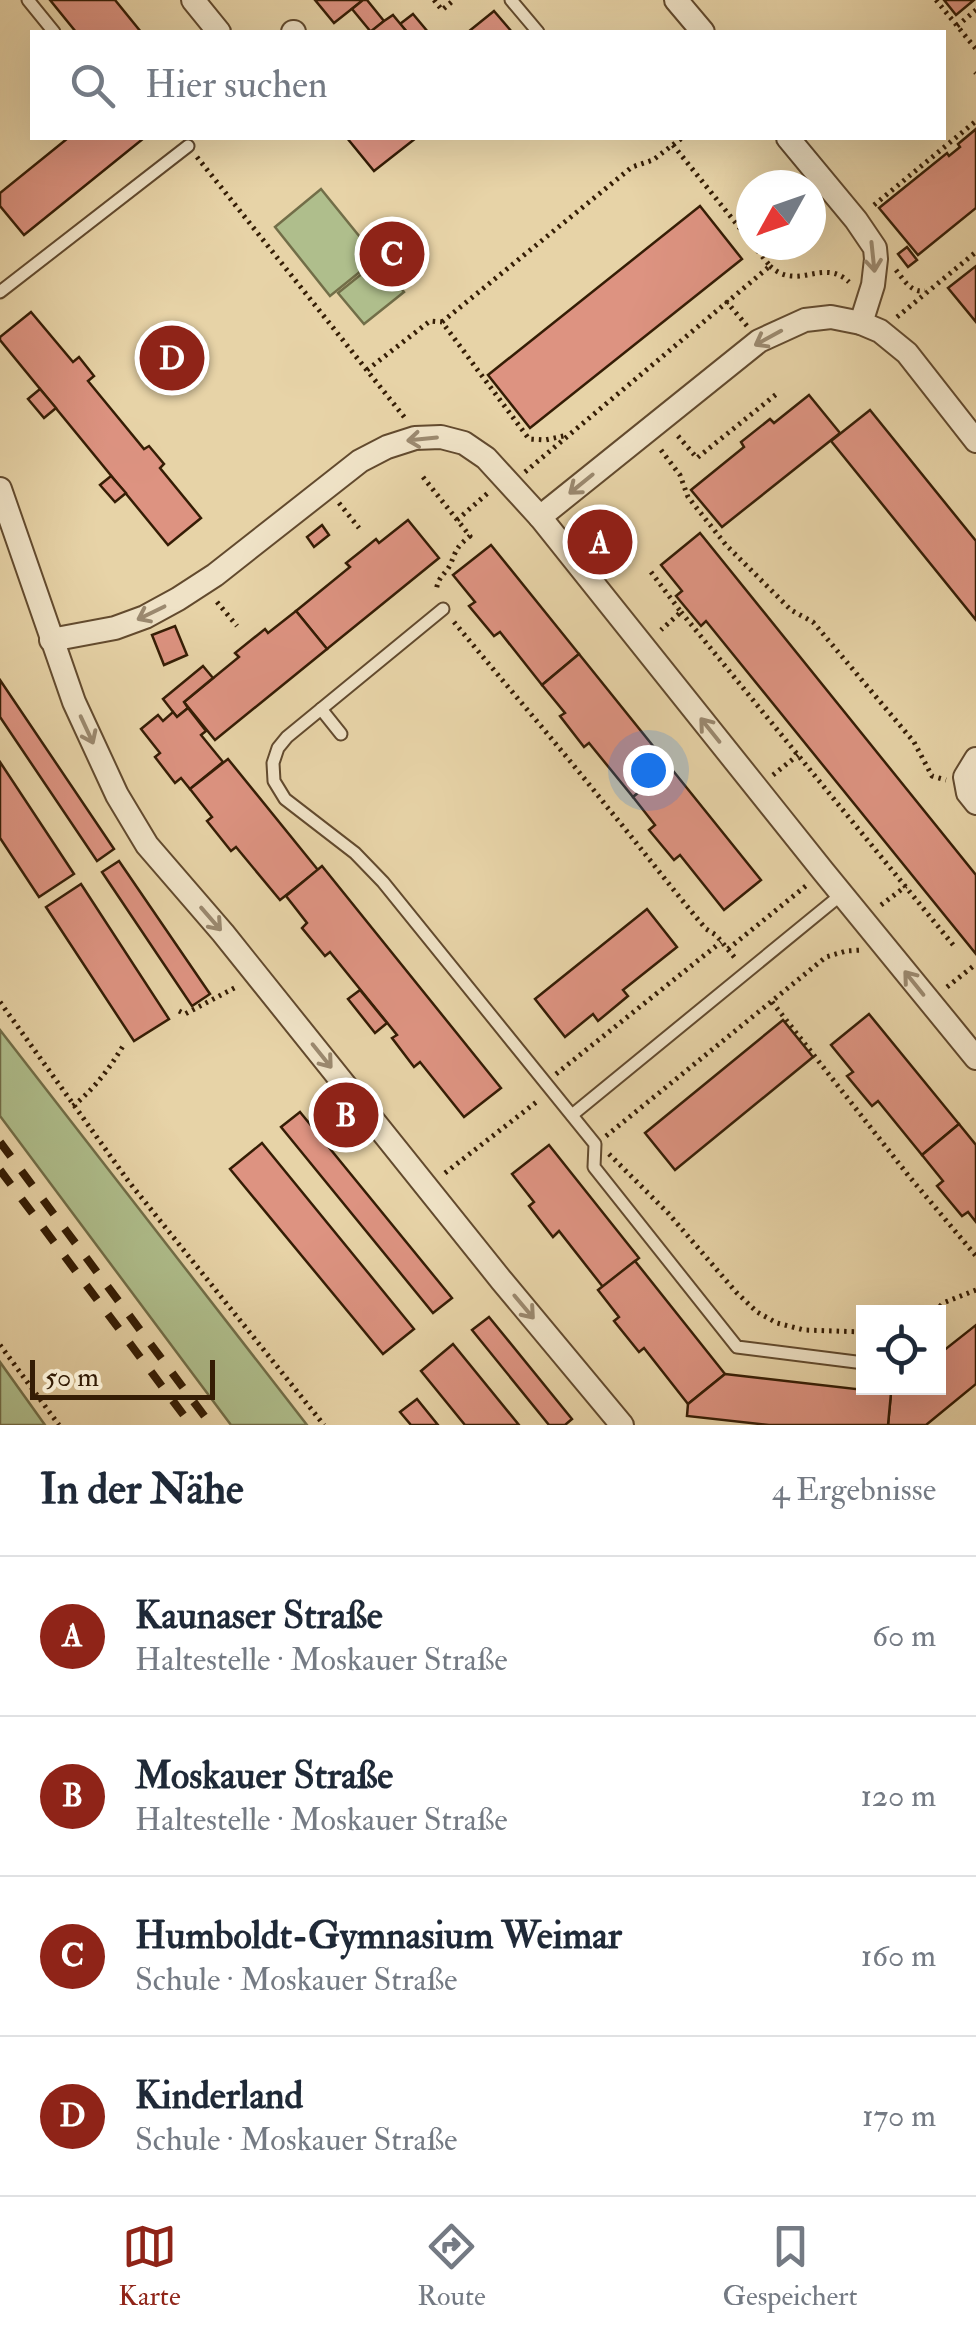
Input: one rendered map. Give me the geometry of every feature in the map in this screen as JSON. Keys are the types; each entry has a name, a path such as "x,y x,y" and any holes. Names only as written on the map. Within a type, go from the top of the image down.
{"street":[{"path":"192,0 217,30"},
{"path":"676,0 701,30"},
{"path":"790,140 875,248 870,298 860,324"},
{"path":"540,517 760,342 805,320 831,317 880,331 907,353 976,440"},
{"path":"51,640 115,628 146,616 202,583 360,461 388,447 415,438 440,437 464,444 486,458 540,517 976,1058"},
{"path":"0,489 74,702 117,795 147,845 622,1425"},
{"path":"976,759 965,777 968,793 976,803"}],"lane":[{"path":"28,0 52,30"},
{"path":"511,0 536,30"},
{"path":"3,290 188,146"},
{"path":"443,609 287,738 273,763 279,790 298,810 355,853 383,882 595,1144 594,1167 737,1348 856,1363"},
{"path":"321,709 341,734"},
{"path":"572,1114 842,894"}],"path":[{"path":"435,0 442,10 454,0"},
{"path":"936,0 976,49"},
{"path":"957,26 976,10"},
{"path":"856,220 976,121"},
{"path":"368,370 430,321 442,322 632,167 653,160 679,140"},
{"path":"673,145 736,224"},
{"path":"188,146 408,421 415,438"},
{"path":"908,307 976,252"},
{"path":"876,259 894,267 912,289 928,291"},
{"path":"765,260 777,272 797,277 823,272 840,274 870,298"},
{"path":"457,520 569,434 770,266"},
{"path":"726,301 746,324"},
{"path":"442,322 529,439 569,434"},
{"path":"655,425 696,458 779,392"},
{"path":"655,425 688,497 726,545 790,610 813,622 914,742 932,776 945,780"},
{"path":"423,477 470,536 454,549 450,565 437,579 436,596 443,609 706,929 728,949 823,871"},
{"path":"650,572 954,946"},
{"path":"202,583 237,626"},
{"path":"661,630 681,612"},
{"path":"757,788 798,755"},
{"path":"862,920 906,886"},
{"path":"427,1187 722,942"},
{"path":"856,1332 804,1330 777,1323 757,1312 628,1171 595,1144 826,957 886,948"},
{"path":"942,992 976,964"},
{"path":"179,1012 184,1014 260,979"},
{"path":"0,1002 73,1106 184,1251 324,1425"},
{"path":"772,1002 976,1256"},
{"path":"73,1106 99,1082 123,1046"},
{"path":"941,1305 976,1290"},
{"path":"0,1345 59,1425"}],"green space":[{"path":"321,189 377,258 330,296 275,227"},
{"path":"379,260 404,292 364,324 338,293"},
{"path":"0,1030 307,1425 231,1425 0,1116"},
{"path":"0,1362 45,1425 0,1425"}],"building":[{"path":"50,0 115,0 139,30 74,30"},
{"path":"315,0 363,0 334,23"},
{"path":"367,0 384,21 369,30 352,9"},
{"path":"944,0 974,0 956,15"},
{"path":"494,11 510,30 470,30"},
{"path":"413,14 426,30 405,30 400,24"},
{"path":"393,15 405,30 373,30"},
{"path":"976,129 976,208 918,255 879,208 947,153 949,156"},
{"path":"66,140 142,140 24,235 0,206 0,193"},
{"path":"349,140 413,140 374,171"},
{"path":"700,206 736,251 736,260 741,260 530,428 488,375"},
{"path":"907,247 917,260 908,267 898,254"},
{"path":"976,266 976,322 948,288"},
{"path":"31,312 73,362 79,357 94,376 88,381 144,449 149,446 164,464 160,468 201,518 168,545 0,340"},
{"path":"40,389 56,408 44,418 28,399"},
{"path":"809,395 840,433 722,527 691,490 744,447 741,442 770,419 774,423"},
{"path":"870,410 976,541 976,620 831,441"},
{"path":"111,476 126,493 115,502 100,485"},
{"path":"408,520 439,558 327,649 296,611 350,567 346,563"},
{"path":"322,525 329,535 314,547 307,537"},
{"path":"700,533 976,875 976,954 706,621 701,626 676,596 682,591 661,565"},
{"path":"491,545 579,654 542,685 500,632 494,636 469,606 475,602 453,575"},
{"path":"296,611 327,649 215,740 184,702 239,657 235,653"},
{"path":"175,626 187,655 164,665 152,635"},
{"path":"579,654 670,767 633,797 589,743 584,747 560,716 565,713 542,685"},
{"path":"203,666 213,678 184,702 188,708 177,717 163,699"},
{"path":"0,680 114,849 97,861 0,717"},
{"path":"188,708 206,731 201,735 223,762 190,789 181,778 175,783 155,757 160,753 141,729 158,715 163,721 173,712 177,717"},
{"path":"228,759 318,870 280,900 236,847 231,851 207,821 212,817 190,789"},
{"path":"0,762 74,874 39,897 0,838"},
{"path":"670,767 761,880 724,910 680,855 674,860 649,830 655,825 633,797"},
{"path":"119,861 210,994 192,1006 102,872"},
{"path":"322,866 501,1088 464,1117 420,1062 414,1067 392,1038 397,1035 330,952 325,956 302,928 307,923 286,896"},
{"path":"81,884 169,1019 134,1041 46,907"},
{"path":"647,909 677,947 623,990 628,996 598,1021 593,1014 565,1037 535,999"},
{"path":"360,990 387,1023 375,1033 348,999"},
{"path":"869,1014 959,1124 922,1155 878,1101 872,1106 847,1076 853,1072 831,1045"},
{"path":"783,1020 813,1057 675,1170 645,1133"},
{"path":"300,1112 452,1298 433,1313 281,1127"},
{"path":"959,1124 976,1145 976,1222 968,1212 962,1216 937,1186 943,1181 922,1155"},
{"path":"262,1143 414,1329 383,1354 230,1169"},
{"path":"549,1145 639,1258 603,1287 559,1231 553,1237 529,1206 534,1202 512,1174"},
{"path":"635,1261 725,1374 688,1404 644,1348 639,1352 614,1321 619,1317 598,1290"},
{"path":"489,1317 572,1419 565,1425 549,1425 472,1330"},
{"path":"976,1325 976,1384 926,1425 888,1425 891,1395 946,1395 946,1349"},
{"path":"453,1344 519,1425 465,1425 421,1371"},
{"path":"725,1374 856,1389 856,1395 891,1395 888,1425 769,1425 687,1416 688,1404"},
{"path":"417,1399 438,1425 411,1425 400,1412"}],"railway":[{"path":"0,1142 211,1425"},
{"path":"0,1170 191,1425"}],"place":[{"name":"Humboldt-Gymnasium Weimar","path":"392,254"},
{"name":"Kinderland","path":"172,358"},
{"name":"Kaunaser Straße","path":"600,542"},
{"name":"Moskauer Straße","path":"346,1115"}]}
